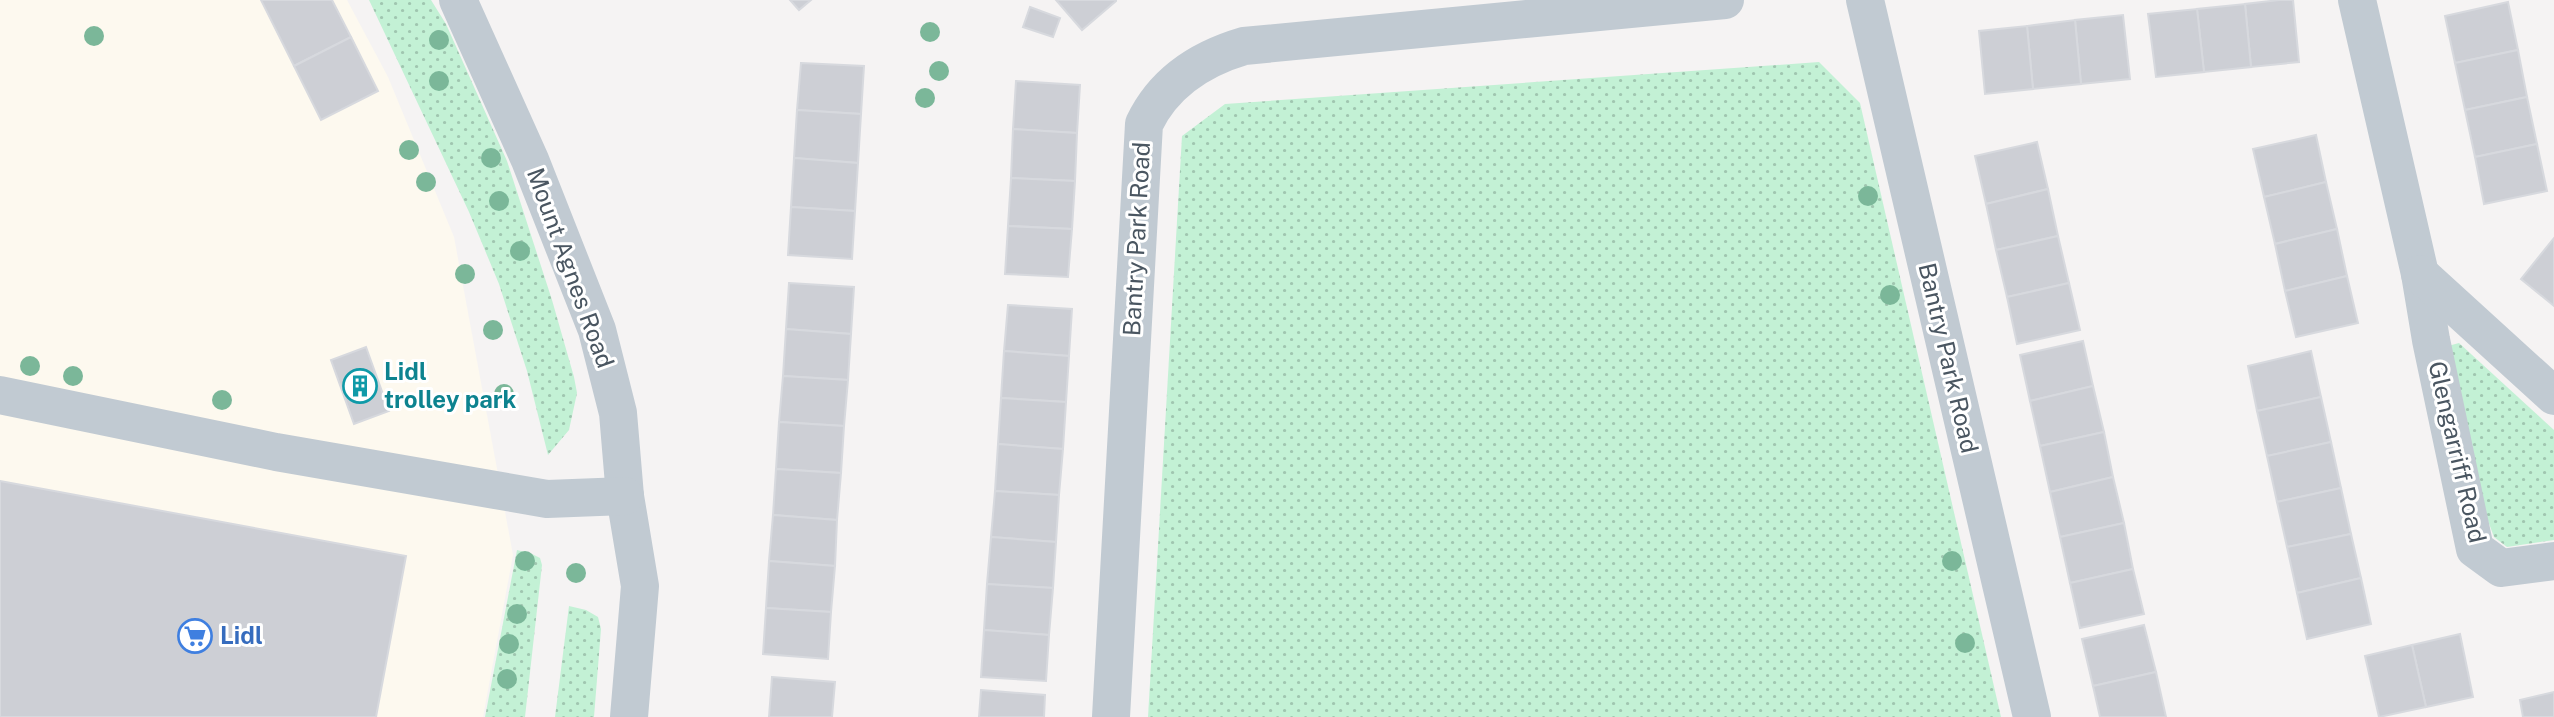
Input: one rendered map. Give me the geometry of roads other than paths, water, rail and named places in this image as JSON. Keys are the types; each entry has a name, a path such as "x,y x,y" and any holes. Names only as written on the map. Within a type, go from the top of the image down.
{"street":[{"name":"Mount Agnes Road","path":"458,0 530,160 597,330 618,413 625,496 640,586 629,717"},
{"name":"Bantry Park Road","path":"1111,717 1144,124 1154,104 1167,88 1219,53 1244,46 1725,0"},
{"name":"Bantry Park Road","path":"1865,0 2032,717"},
{"name":"Glengarriff Road","path":"2357,0 2420,274 2431,340 2475,549 2501,568 2554,561"},
{"path":"2420,274 2554,396"},
{"path":"0,395 276,452 547,499 625,496"}],"place":[{"name":"Lidl trolley park","path":"360,386"},
{"name":"Lidl","path":"195,636"}]}
